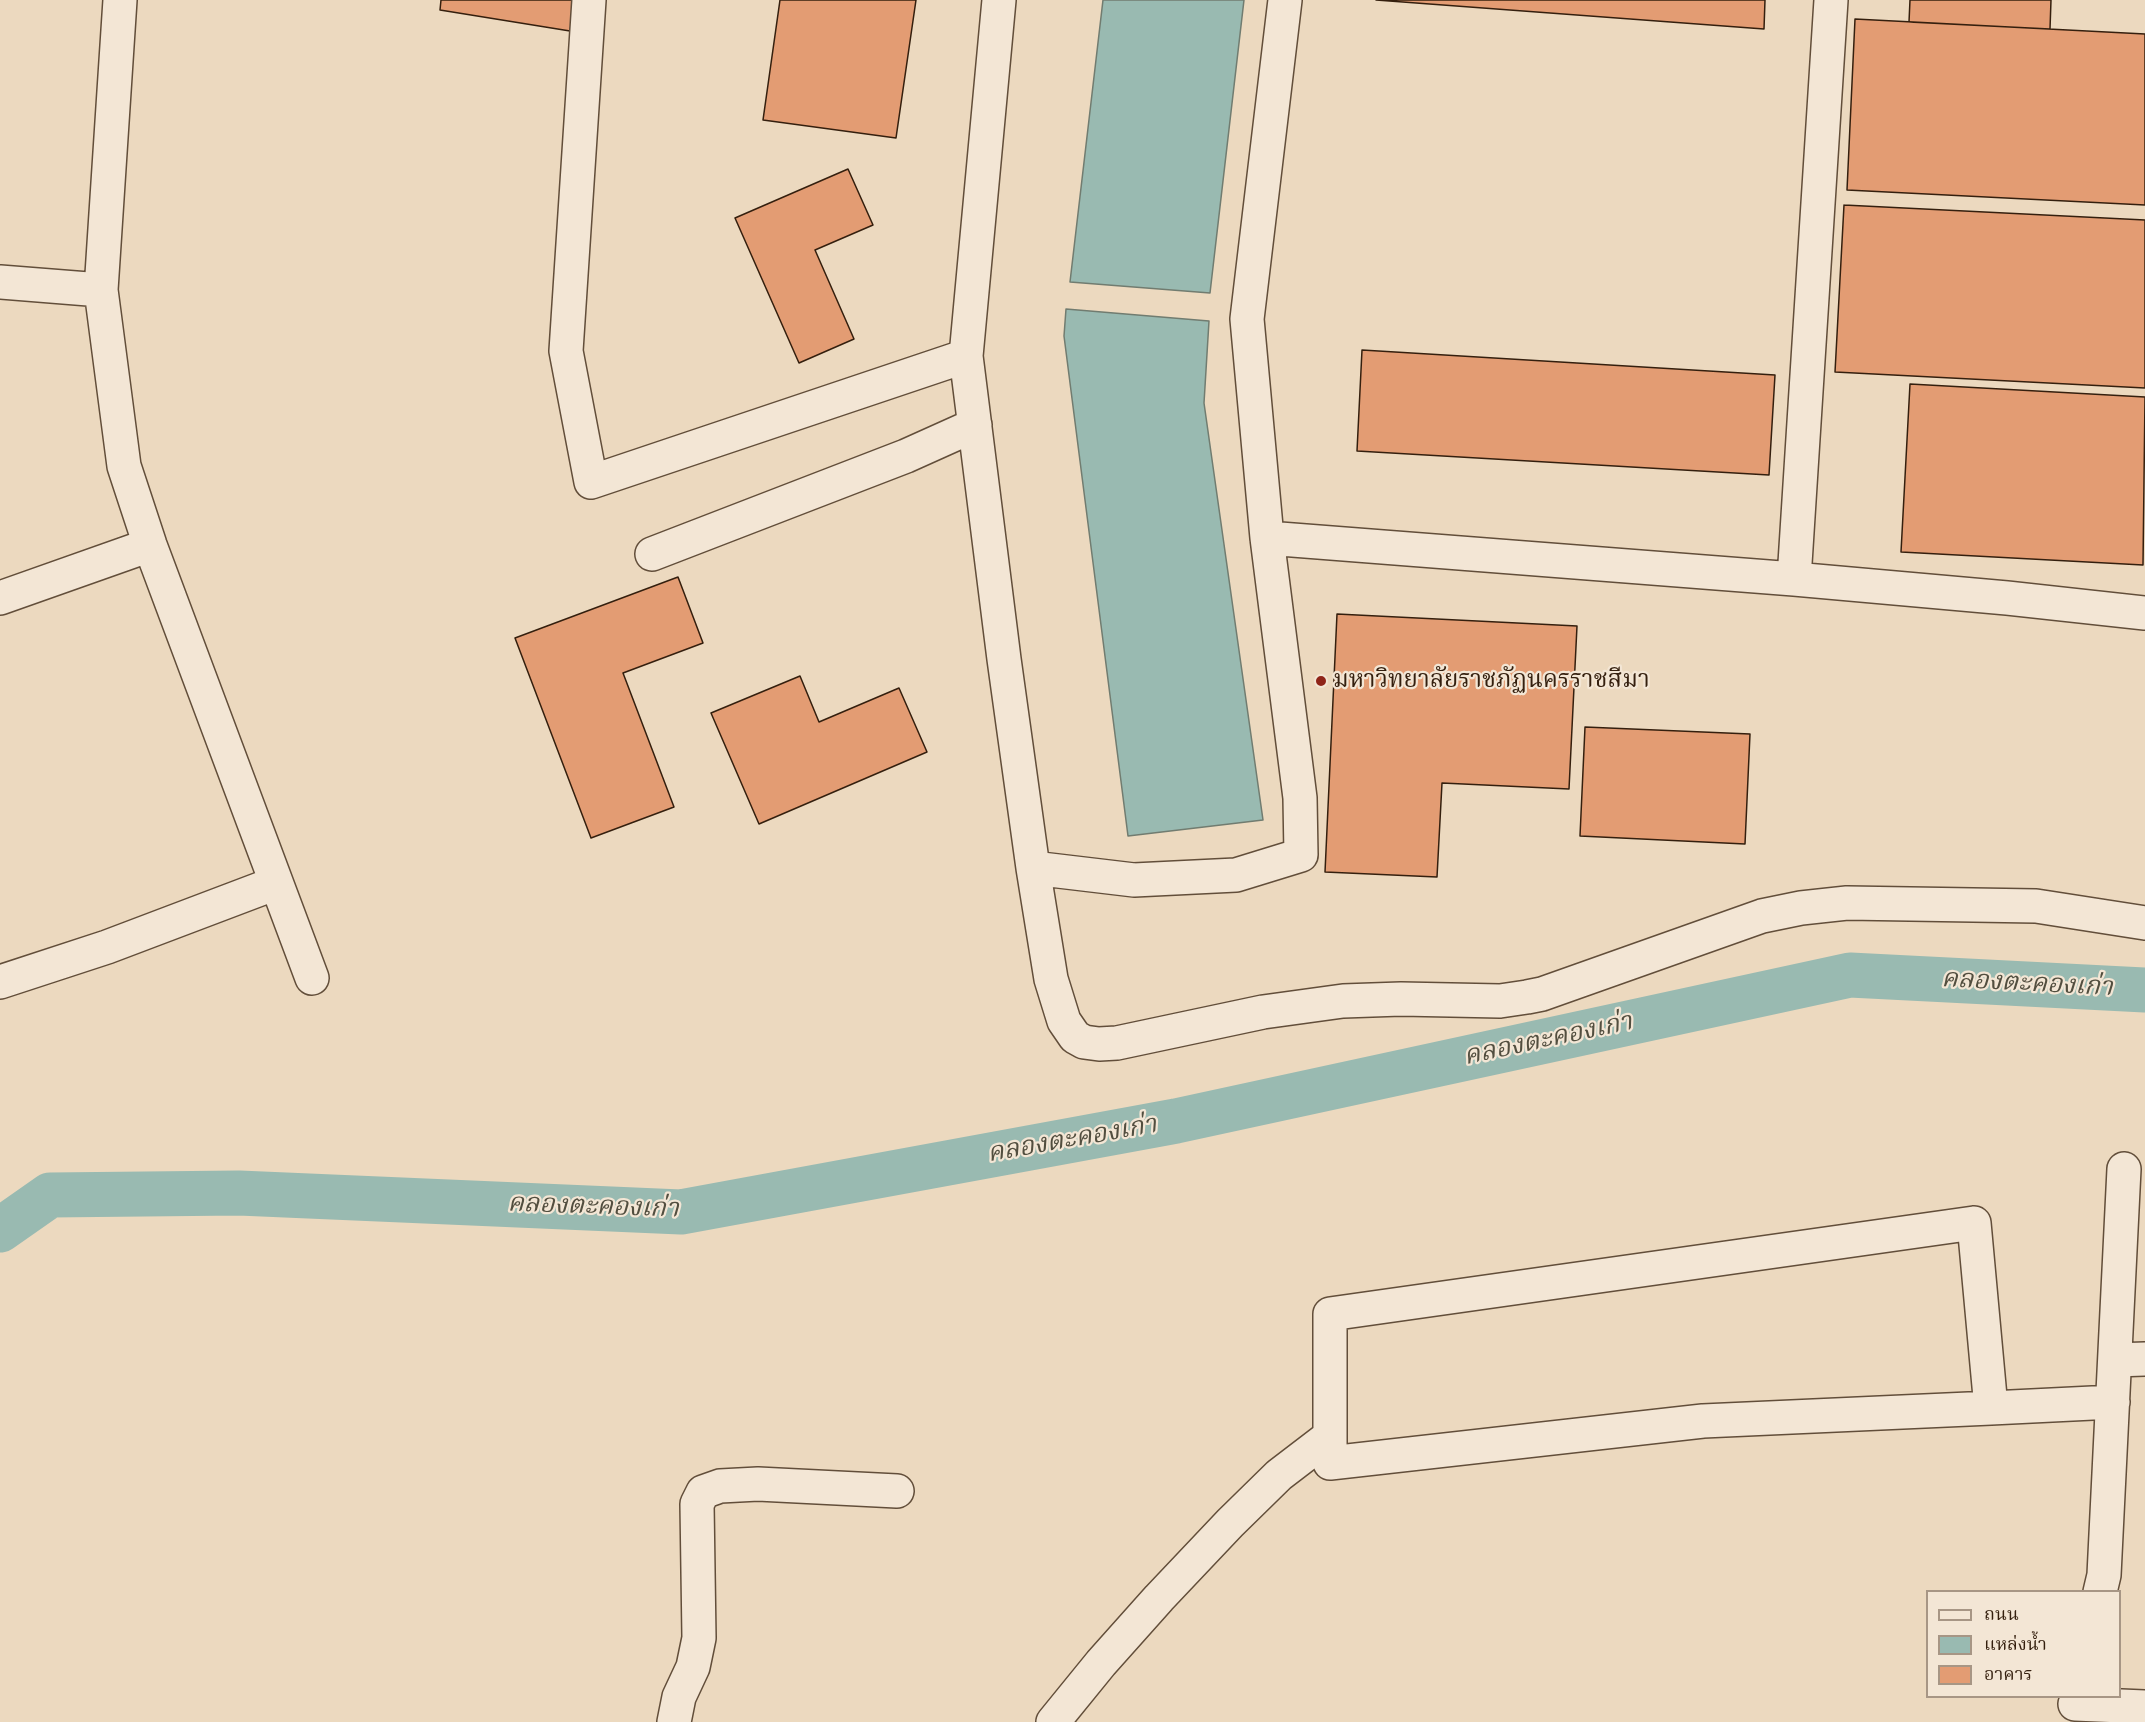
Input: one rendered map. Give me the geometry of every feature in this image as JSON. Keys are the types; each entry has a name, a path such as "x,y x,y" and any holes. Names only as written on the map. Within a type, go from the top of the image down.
{"street":[{"path":"120,0 101,290 124,466 150,545 312,978"},
{"path":"589,0 566,351 591,482 966,356"},
{"path":"999,0 966,356 1033,868 1052,979 1064,1021 1075,1037 1084,1042 1117,1043 1263,1012 1343,1001 1401,999 1500,1001 1527,997 1542,994 1762,916 1802,908 1847,903 2036,906 2145,923"},
{"path":"1033,868 1134,880 1225,876 1236,875 1301,855 1300,798 1267,538 1247,319 1285,0"},
{"path":"1794,579 1831,0"},
{"path":"0,282 101,290"},
{"path":"652,554 906,456 975,425"},
{"path":"1267,538 1794,579 1995,597 2145,614"},
{"path":"0,598 150,545"},
{"path":"0,982 107,947 276,883"},
{"path":"2100,1590 2104,1575 2113,1402 2130,1359 2124,1169"},
{"path":"1991,1408 1974,1223 1330,1314 1330,1463 1703,1421 1991,1408 2113,1402"},
{"path":"1053,1722 1144,1614 1230,1523 1280,1475 1330,1436"},
{"path":"674,1722 679,1697 693,1667 699,1638 697,1504 703,1492 720,1486 758,1484 897,1491"},
{"path":"2075,1708 2145,1707"}],"water":[{"path":"1103,0 1244,0 1210,293 1070,282"},
{"path":"1066,309 1209,321 1204,403 1263,820 1128,836 1064,336"}],"building":[{"path":"441,0 575,0 570,31 440,10"},
{"path":"780,0 916,0 896,138 763,120"},
{"path":"1376,0 1765,0 1764,29"},
{"path":"1910,0 2051,0 2050,29 1909,22"},
{"path":"1855,19 2145,34 2145,205 1847,190"},
{"path":"848,169 873,225 815,250 854,339 799,363 735,218"},
{"path":"1844,205 2145,220 2145,388 1835,372"},
{"path":"1362,350 1775,375 1769,475 1357,451"},
{"path":"1910,384 2145,397 2143,565 1901,552"},
{"path":"678,577 703,643 623,673 674,807 591,838 515,638"},
{"path":"1337,614 1577,626 1569,789 1442,783 1437,877 1325,872"},
{"path":"800,676 819,722 899,688 927,752 759,824 711,713"},
{"path":"1585,727 1750,734 1745,844 1580,836"}],"waterway":[{"name":"คลองตะคองเก่า","path":"0,1230 50,1195 239,1193 681,1212 1176,1121 1850,975 2145,990"}],"place":[{"name":"มหาวิทยาลัยราชภัฏนครราชสีมา","path":"1321,681"}]}
